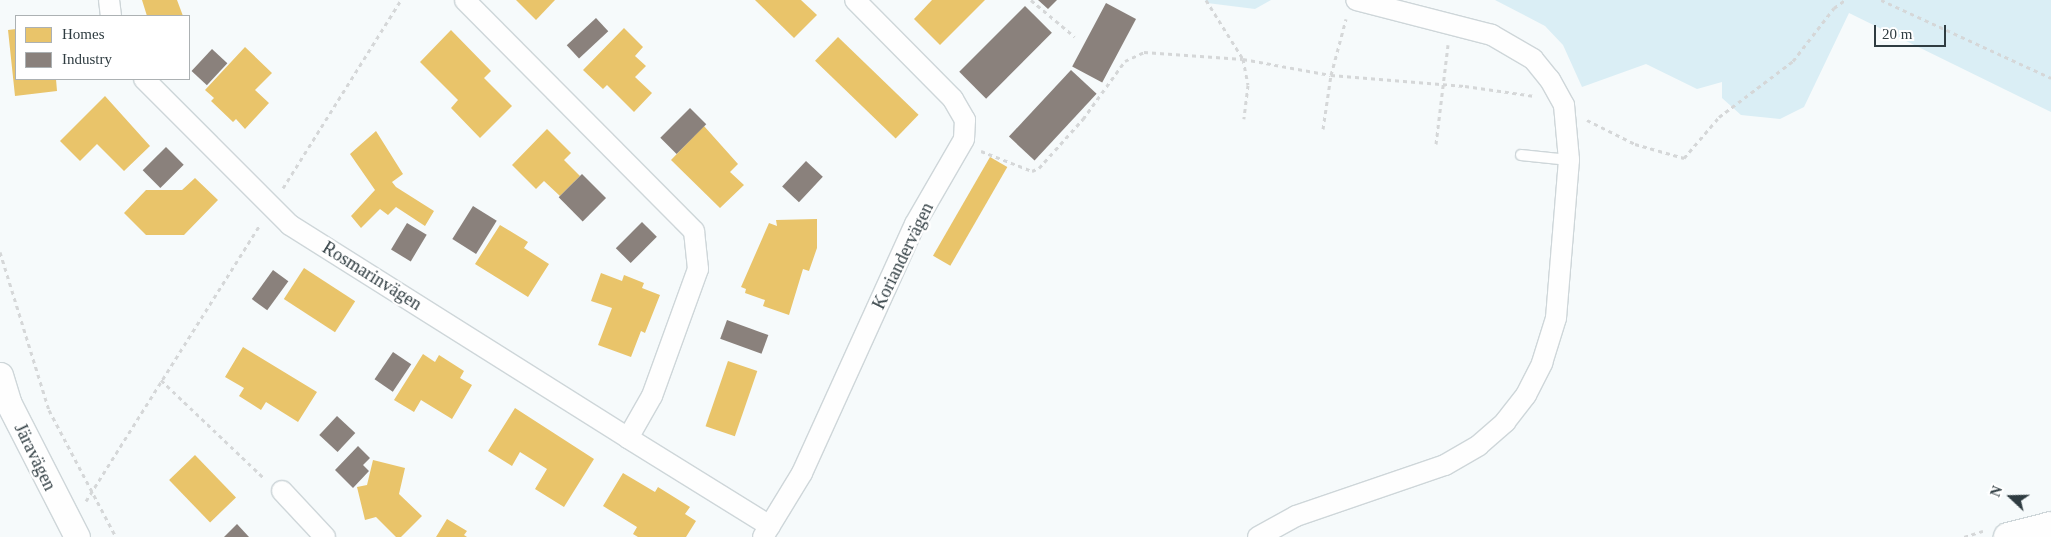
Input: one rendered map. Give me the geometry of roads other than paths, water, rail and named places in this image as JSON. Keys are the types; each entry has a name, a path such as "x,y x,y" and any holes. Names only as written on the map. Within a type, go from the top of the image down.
{"highway":[{"path":"2008,537 2051,526"}],"street":[{"path":"109,0 111,15"},
{"path":"465,0 694,231 698,269 652,396 628,438"},
{"name":"Koriandervägen","path":"767,531 802,473 916,224 964,139 965,120 953,99 855,0"},
{"path":"1258,537 1296,516 1445,465 1479,445 1505,422 1526,395 1542,363 1556,318 1569,160 1564,105 1533,59 1517,47 1492,35 1356,0"},
{"name":"Rosmarinvägen","path":"145,80 290,225 628,438 767,531"},
{"name":"Järavägen","path":"0,375 9,404 73,531"},
{"path":"282,491 326,537"}],"lane":[{"path":"1521,155 1569,160"}]}
